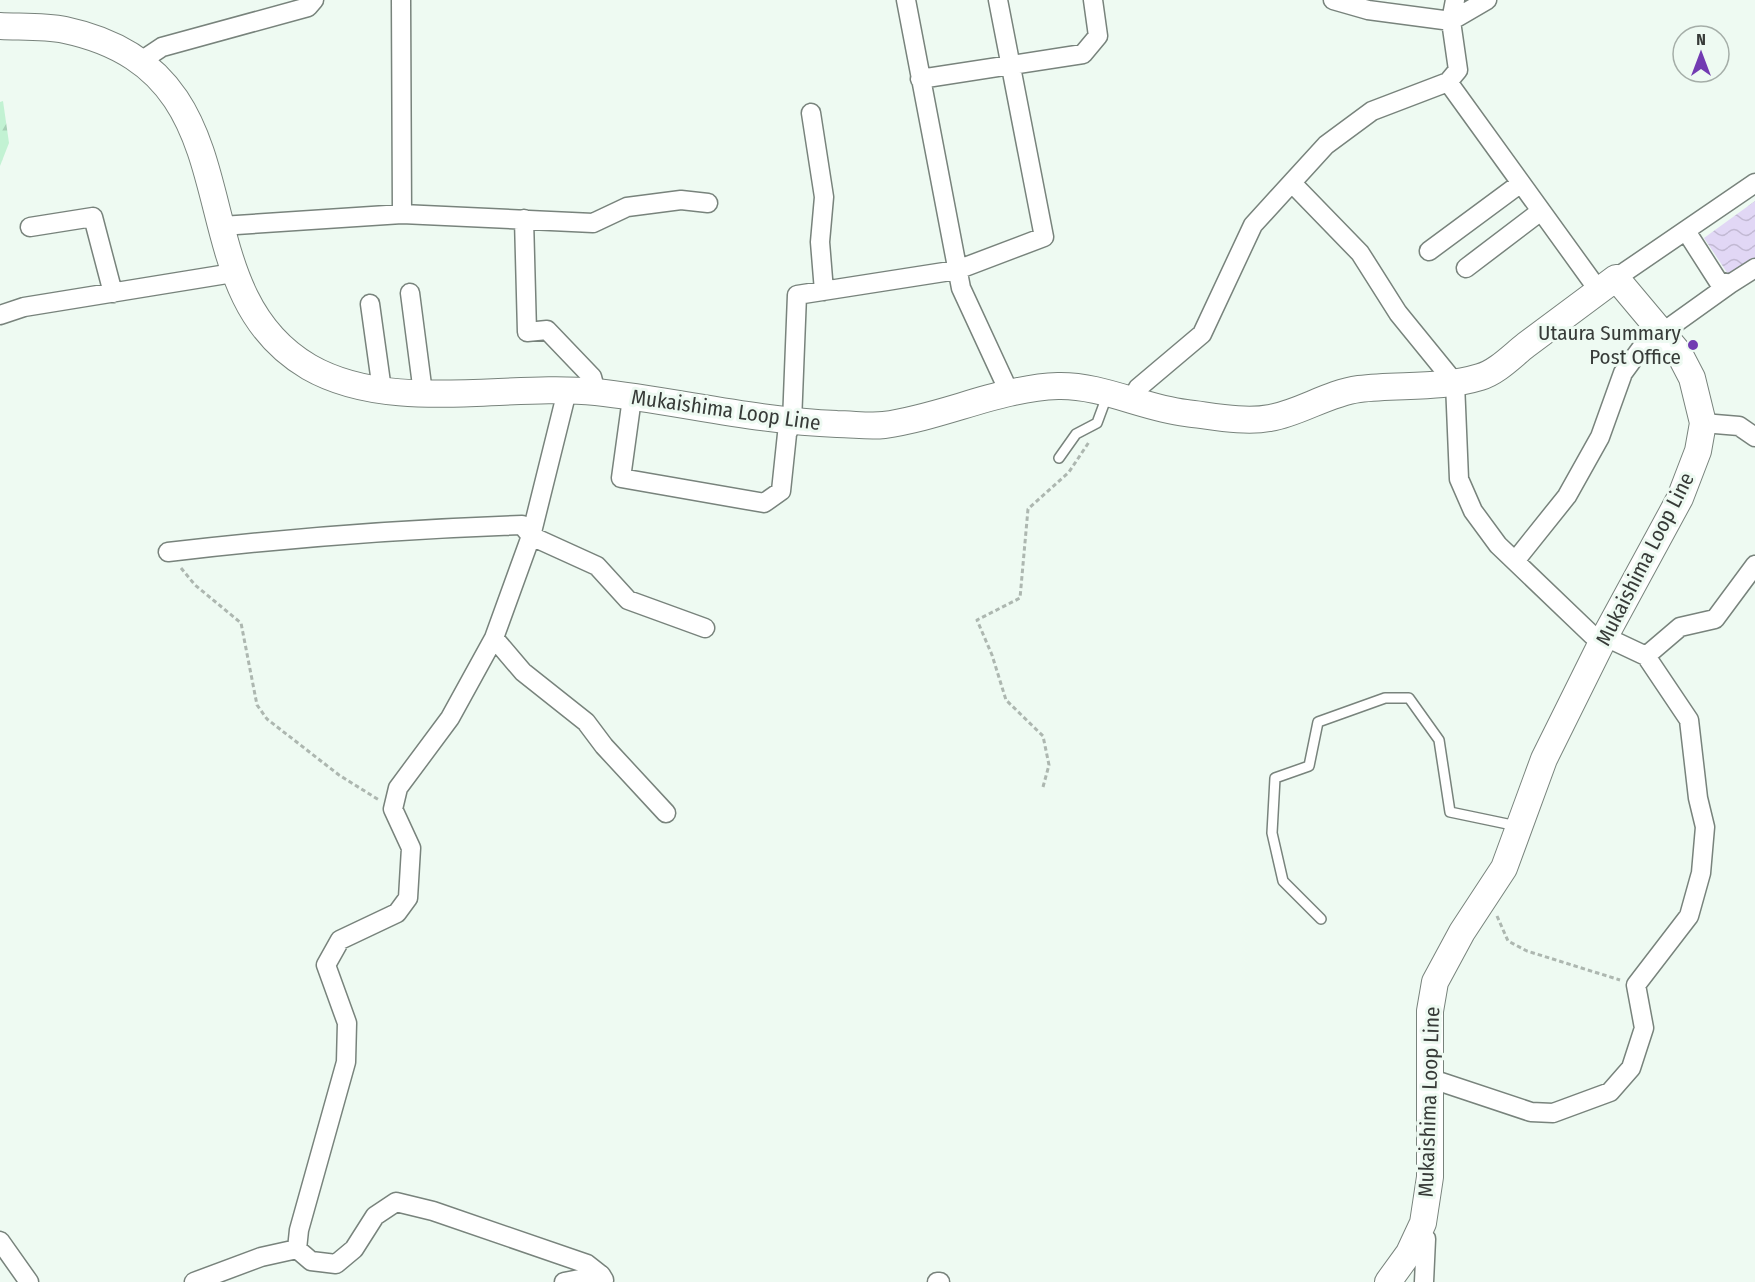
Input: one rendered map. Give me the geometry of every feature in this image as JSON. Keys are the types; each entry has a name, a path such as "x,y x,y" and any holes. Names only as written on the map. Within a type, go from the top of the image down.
{"main road":[{"name":"Mukaishima Loop Line","path":"0,26 63,29 103,42 141,61 169,89 192,125 206,163 233,273 253,313 283,348 310,368 347,383 382,390 423,393 596,392 792,422 882,426 1037,387 1065,386 1180,412 1272,418 1354,390 1455,383 1486,376 1607,284 1661,332 1679,354 1692,378 1703,423 1698,451 1680,498 1604,638 1544,759 1504,868 1461,932 1435,982 1430,1011 1432,1082 1430,1177 1423,1223 1409,1253 1388,1282"}],"street":[{"path":"141,61 162,47 308,7 314,0"},
{"path":"401,0 402,214"},
{"path":"906,0 961,288 1010,394"},
{"path":"632,398 621,478 764,503 781,491 787,434 792,422 797,295 957,270 1044,237 998,0"},
{"path":"920,79 1083,54 1098,36 1093,0"},
{"path":"1333,0 1368,10 1451,21 1487,0"},
{"path":"1120,397 1138,388 1202,334 1253,225 1326,145 1372,111 1448,82 1458,70 1451,21 1455,0"},
{"path":"1448,82 1541,211 1607,284 1755,183"},
{"path":"811,113 824,197 820,242 824,291"},
{"path":"1292,183 1360,253 1398,313 1455,383 1459,479 1473,511 1498,544 1592,635 1646,656 1689,720 1698,798 1705,827 1701,873 1689,916 1636,985 1644,1028 1631,1068 1610,1092 1552,1113 1531,1112 1441,1082 1432,1082"},
{"path":"1429,251 1521,183"},
{"path":"221,226 402,214 593,223 627,207 681,200 708,203"},
{"path":"1466,268 1541,211"},
{"path":"30,227 93,217 113,293"},
{"path":"524,219 527,332 547,330 592,377 596,392"},
{"path":"1686,231 1718,281 1730,284"},
{"path":"1515,561 1567,496 1600,437 1623,373 1642,347 1755,268"},
{"path":"0,315 24,307 233,273"},
{"path":"410,293 423,393"},
{"path":"370,304 382,390"},
{"path":"297,1249 299,1230 346,1062 347,1023 326,965 339,940 397,913 408,898 411,848 393,808 398,788 450,718 494,638 531,537 567,391"},
{"path":"1703,423 1739,426 1755,437"},
{"path":"168,552 283,538 401,529 522,525 531,537 597,566 628,600 705,628"},
{"path":"1646,656 1680,627 1715,619 1755,565"},
{"path":"494,638 523,672 586,722 604,746 666,813"},
{"path":"297,1249 311,1261 336,1264 354,1249 375,1216 396,1202 433,1211 587,1264 603,1278"},
{"path":"1418,1234 1426,1239 1424,1282"},
{"path":"0,1241 29,1282"},
{"path":"194,1282 261,1257 297,1249"},
{"path":"564,1282 603,1278"}],"lane":[{"path":"1059,458 1076,434 1096,423 1120,397"},
{"path":"1321,919 1283,881 1272,833 1275,778 1309,766 1318,722 1385,698 1409,698 1439,740 1450,812 1519,826"}],"path":[{"path":"1043,787 1049,765 1042,736 1006,700 992,655 977,620 1020,598 1028,509 1069,472 1094,435"},
{"path":"168,552 195,585 241,623 257,705 267,719 339,775 393,808"},
{"path":"1499,905 1496,915 1508,941 1527,951 1636,985"}],"green space":[{"path":"3,101 9,143 0,166 0,102"}],"water":[{"path":"1755,201 1755,261 1730,277 1704,238"}],"place":[{"name":"Utaura Summary Post Office","path":"1693,345"}]}
